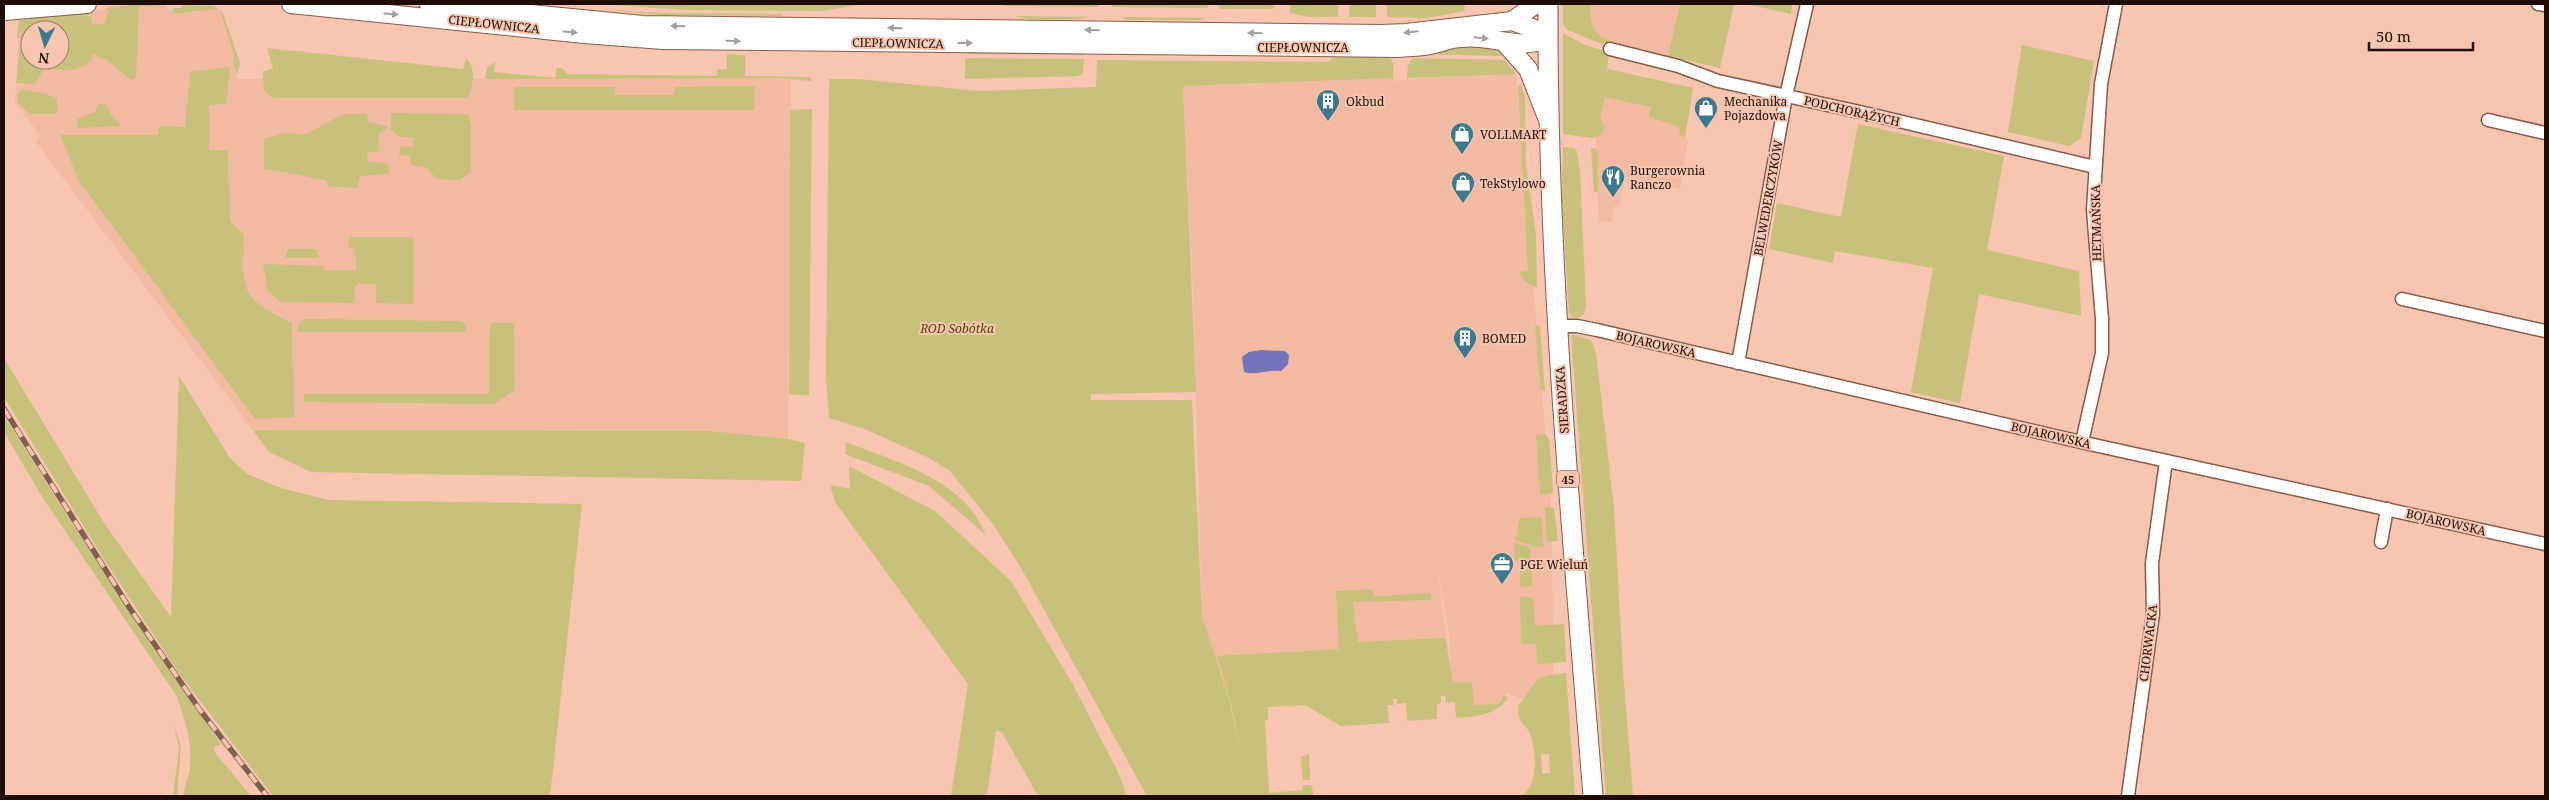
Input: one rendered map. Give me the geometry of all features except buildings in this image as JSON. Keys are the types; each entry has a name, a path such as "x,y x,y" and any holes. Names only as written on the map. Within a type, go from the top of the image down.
{"main road":[{"path":"4,11 87,4"},
{"name":"CIEPŁOWNICZA","path":"291,4 663,40 1400,48 1470,37 1490,39 1505,44 1529,44 1548,38"},
{"name":"CIEPŁOWNICZA","path":"429,4 613,23 667,26 1390,34 1512,20 1536,4"},
{"name":"SIERADZKA","path":"1548,4 1550,213 1593,796"},
{"name":"CIEPŁOWNICZA","path":"1512,20 1532,28 1548,38"},
{"path":"1505,44 1528,69 1549,124"}],"street":[{"name":"BELWEDERCZYKÓW","path":"1738,363 1786,96 1807,4"},
{"name":"HETMAŃSKA","path":"2082,442 2103,346 2093,226 2095,167 2101,84 2116,4"},
{"path":"2538,4 2545,6"},
{"name":"PODCHORĄŻYCH","path":"1610,49 1678,66 1718,81 2095,167"},
{"path":"2488,120 2545,133"},
{"path":"2402,299 2545,331"},
{"name":"BOJAROWSKA","path":"1557,326 1577,326 2166,461 2545,544"},
{"name":"CHORWACKA","path":"2128,796 2153,614 2152,563 2166,461"},
{"path":"2381,542 2387,509"}],"shaded area":[{"path":"166,4 167,9 173,9 173,14 215,9 220,11 234,54 233,64 238,79 780,78 791,81 788,439 711,431 253,430 36,142 41,136 15,103 20,26 20,70 70,70 70,20 36,20 37,18"},
{"path":"1590,4 1680,4 1668,56 1628,48 1597,35 1590,20"},
{"path":"1607,69 1693,88 1685,138 1688,140 1680,189 1618,175 1618,183 1623,184 1619,207 1614,206 1612,222 1599,221 1597,170 1594,78"},
{"path":"1516,74 1551,501 1554,699 1527,701 1506,693 1499,704 1474,706 1472,682 1229,699 1202,617 1193,288 1183,86 1393,78 1393,81 1455,75","holes":["1437,564 1449,636 1451,672"]},
{"path":"1261,350 1285,351 1289,355 1288,364 1281,371 1244,372 1242,357 1249,352"}],"green space":[{"path":"142,4 178,4 139,7 136,78 131,80 106,59 104,60 93,53 92,60 79,68 70,70 70,20 20,20 20,34 19,38 17,38 19,18 90,10 91,12 64,15 87,14 92,19 92,24 104,24 109,10 105,10 108,7"},
{"path":"599,4 863,4 823,11 684,10"},
{"path":"1003,4 1099,4 1098,7 1005,6"},
{"path":"1112,4 1208,4 1208,8 1112,7"},
{"path":"1219,4 1275,4 1273,9 1219,9"},
{"path":"1290,4 1338,4 1338,17 1309,17 1290,13"},
{"path":"1376,4 1376,17 1349,17 1350,5"},
{"path":"1465,4 1464,11 1428,18 1387,17 1387,5"},
{"path":"1563,4 1590,4 1593,27 1596,32 1611,41 1610,47 1567,30 1563,24"},
{"path":"1680,4 1734,4 1720,68 1668,56"},
{"path":"1746,4 1792,4 1791,14"},
{"path":"182,5 214,6 223,13 240,63 237,75 233,64 234,54 220,11 215,9 173,14 173,8 182,8"},
{"path":"600,9 661,13 780,14 783,16 661,15"},
{"path":"1015,16 1089,17 1051,20"},
{"path":"1120,17 1205,18 1200,20 1127,20"},
{"path":"1563,33 1583,44 1609,53 1607,69 1693,88 1685,137 1679,135 1680,127 1649,117 1651,107 1605,97 1600,117 1605,128 1601,135 1593,138 1563,134"},
{"path":"20,45 20,70 43,70 35,84 16,83"},
{"path":"2022,45 2094,61 2081,138 2069,146 2008,132"},
{"path":"1462,46 1483,46 1502,51 1501,56 1416,54"},
{"path":"267,48 463,69 466,59 473,72 471,89 467,98 273,98 264,91 263,72 273,68"},
{"path":"972,48 1080,50 1083,55 966,54"},
{"path":"727,54 745,55 745,76 811,77 811,81 780,78 485,79 487,68 495,62 494,72 555,78 557,68 562,68 567,74 717,76 717,70 727,69"},
{"name":"ROD Sobótka","path":"1334,57 1390,57 1393,64 1393,78 1183,86 1196,392 1091,394 1091,400 1192,400 1202,617 1229,699 1242,758 1230,699 1217,656 1339,649 1336,591 1372,589 1374,596 1431,593 1431,600 1353,602 1358,642 1445,638 1453,683 1472,682 1474,705 1499,704 1504,695 1508,698 1491,712 1478,716 1456,718 1455,702 1446,703 1445,696 1441,696 1441,703 1437,704 1437,719 1407,721 1406,703 1397,704 1397,699 1393,699 1394,705 1387,705 1389,723 1341,726 1305,705 1268,707 1268,720 1265,721 1269,793 1302,790 1302,785 1311,785 1314,796 1147,796 1021,568 993,524 949,470 927,457 865,429 829,418 826,375 829,79 858,79 978,91 1096,87 1097,60 1328,62"},
{"path":"965,58 1084,59 1083,73 1078,76 965,79"},
{"path":"1412,58 1504,60 1516,74 1407,78 1408,66"},
{"path":"230,67 226,104 209,105 209,150 228,150 230,221 244,235 243,268 247,290 253,299 262,306 292,323 294,417 255,419 79,181 60,135 158,135 159,126 185,127 190,72"},
{"path":"1518,85 1521,85 1525,99 1526,165 1536,236 1537,288 1526,282 1518,272 1528,271"},
{"path":"755,86 754,110 514,110 515,87 615,87 615,95 674,95 675,87"},
{"path":"21,89 57,98 57,114 30,114 18,103 18,95"},
{"path":"99,103 107,105 111,115 122,126 77,128 77,119 95,112"},
{"path":"812,109 809,396 789,394 790,110"},
{"path":"391,113 468,114 471,127 471,172 460,180 437,179 427,168 411,165 410,156 399,155 400,146 413,147 413,137 399,137 391,130"},
{"path":"343,114 367,114 368,122 387,126 387,129 379,133 379,151 368,152 367,161 388,164 389,174 360,176 357,188 328,186 326,180 264,169 264,139 285,133 304,135"},
{"path":"1858,124 2004,156 1987,250 2079,271 2081,316 1979,294 1960,403 1911,392 1933,268 1835,251 1833,263 1769,249 1777,203 1841,217"},
{"path":"1563,147 1573,148 1577,151 1580,172 1586,307 1584,314 1578,318 1572,317 1569,313 1562,201"},
{"path":"1591,148 1597,149 1598,192 1594,192"},
{"path":"349,237 413,237 413,304 376,303 376,285 359,283 355,286 355,303 281,302 268,291 263,264 323,266 324,270 356,271 355,249 348,248"},
{"path":"288,249 316,249 319,258 285,258"},
{"path":"304,319 461,321 466,325 466,332 297,332 299,323"},
{"path":"491,323 514,323 515,390 494,404 304,402 304,394 489,394 489,338"},
{"path":"1535,325 1540,326 1545,392 1540,389"},
{"path":"1574,335 1591,340 1596,353 1614,508 1623,671 1633,796 1606,796 1571,336"},
{"path":"4,358 104,523 171,617 179,376 230,458 247,474 281,488 328,500 582,504 550,796 273,796 178,672 100,553 4,397"},
{"path":"4,416 79,534 221,744 213,748 216,754 251,796 183,796 189,773 190,753 183,713 176,695 43,498 4,432"},
{"path":"253,430 711,431 788,439 805,443 801,481 311,472 269,452"},
{"path":"1544,434 1549,438 1553,493 1540,495 1536,435"},
{"path":"846,442 913,468 944,485 970,508 986,535 929,486 845,454"},
{"path":"849,466 935,511 1011,581 1072,683 1118,772 1127,796 1038,796 1002,732 996,731 987,796 951,796 968,684 835,502 830,485 850,489"},
{"path":"1545,507 1554,508 1558,541 1547,542"},
{"path":"1541,517 1544,546 1535,547 1515,540 1520,518"},
{"path":"1514,543 1530,547 1532,586 1520,587 1520,561 1515,560"},
{"path":"1520,596 1533,598 1535,626 1564,624 1566,662 1537,664 1536,644 1521,644"},
{"path":"1566,673 1575,796 1520,796 1530,786 1535,760 1531,736 1520,719 1518,706 1536,681 1554,674","holes":["1541,754 1549,754 1550,773 1542,774"]},
{"path":"174,725 181,746 177,796 173,796 179,749"},
{"path":"1309,754 1310,780 1303,780 1301,757"}],"railway":[{"path":"4,409 129,607 200,710 267,796"}],"place":[{"name":"Okbud","path":"1328,122"},
{"name":"Mechanika Pojazdowa","path":"1706,129"},
{"name":"VOLLMART","path":"1462,155"},
{"name":"Burgerownia Ranczo","path":"1613,198"},
{"name":"TekStylowo","path":"1463,204"},
{"name":"BOMED","path":"1465,359"},
{"name":"PGE Wieluń","path":"1502,585"}]}
